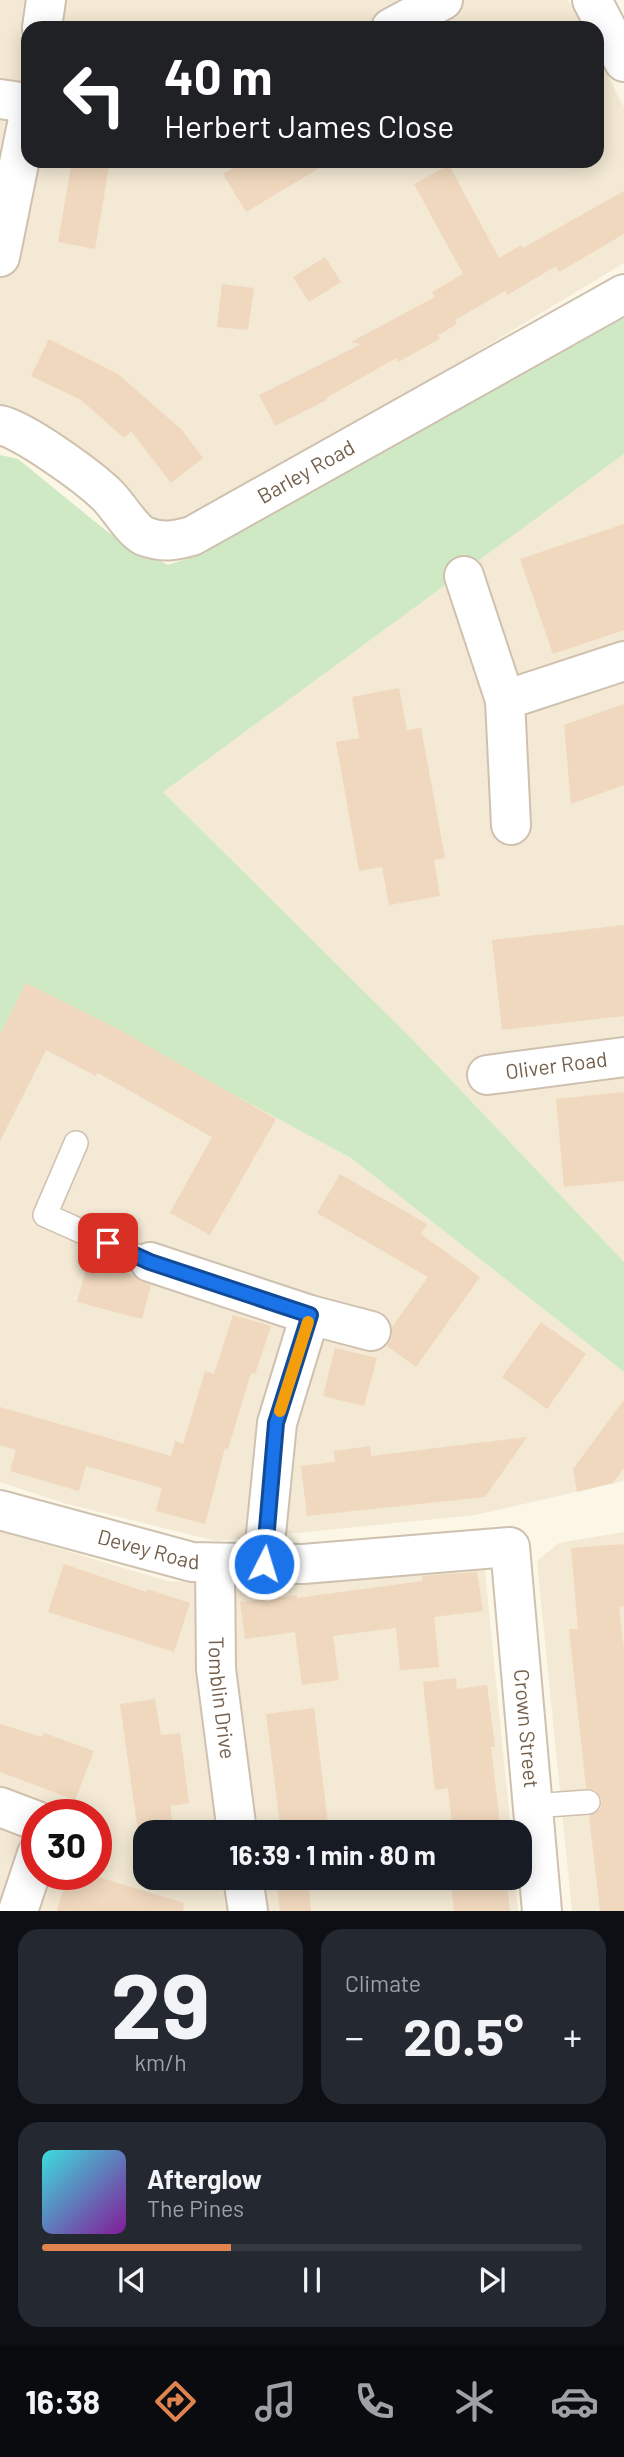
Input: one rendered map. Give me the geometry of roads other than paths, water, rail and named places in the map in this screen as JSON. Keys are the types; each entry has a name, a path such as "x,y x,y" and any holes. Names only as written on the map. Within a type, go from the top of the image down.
{"street":[{"path":"43,21 46,0"},
{"path":"404,21 443,0"},
{"path":"592,0 603,21"},
{"path":"604,23 624,62"},
{"path":"0,99 21,102"},
{"path":"0,257 21,154"},
{"name":"Barley Road","path":"0,425 9,427 44,448 107,495 142,535 171,542 192,536 624,294"},
{"path":"464,576 505,700 512,825"},
{"path":"505,700 624,661"},
{"name":"Oliver Road","path":"487,1075 624,1057"},
{"path":"150,1262 310,1315 371,1331"},
{"path":"264,1564 276,1423 310,1315"},
{"name":"Devey Road","path":"0,1510 192,1562 303,1564 510,1547"},
{"name":"Crown Street","path":"510,1547 542,1911"},
{"name":"Tomblin Drive","path":"215,1563 216,1669 235,1820"},
{"path":"0,1807 21,1815"},
{"path":"18,1911 25,1890"},
{"path":"245,1890 248,1911"}],"lane":[{"path":"76,1143 45,1215 150,1262"},
{"path":"533,1806 588,1802"}]}
